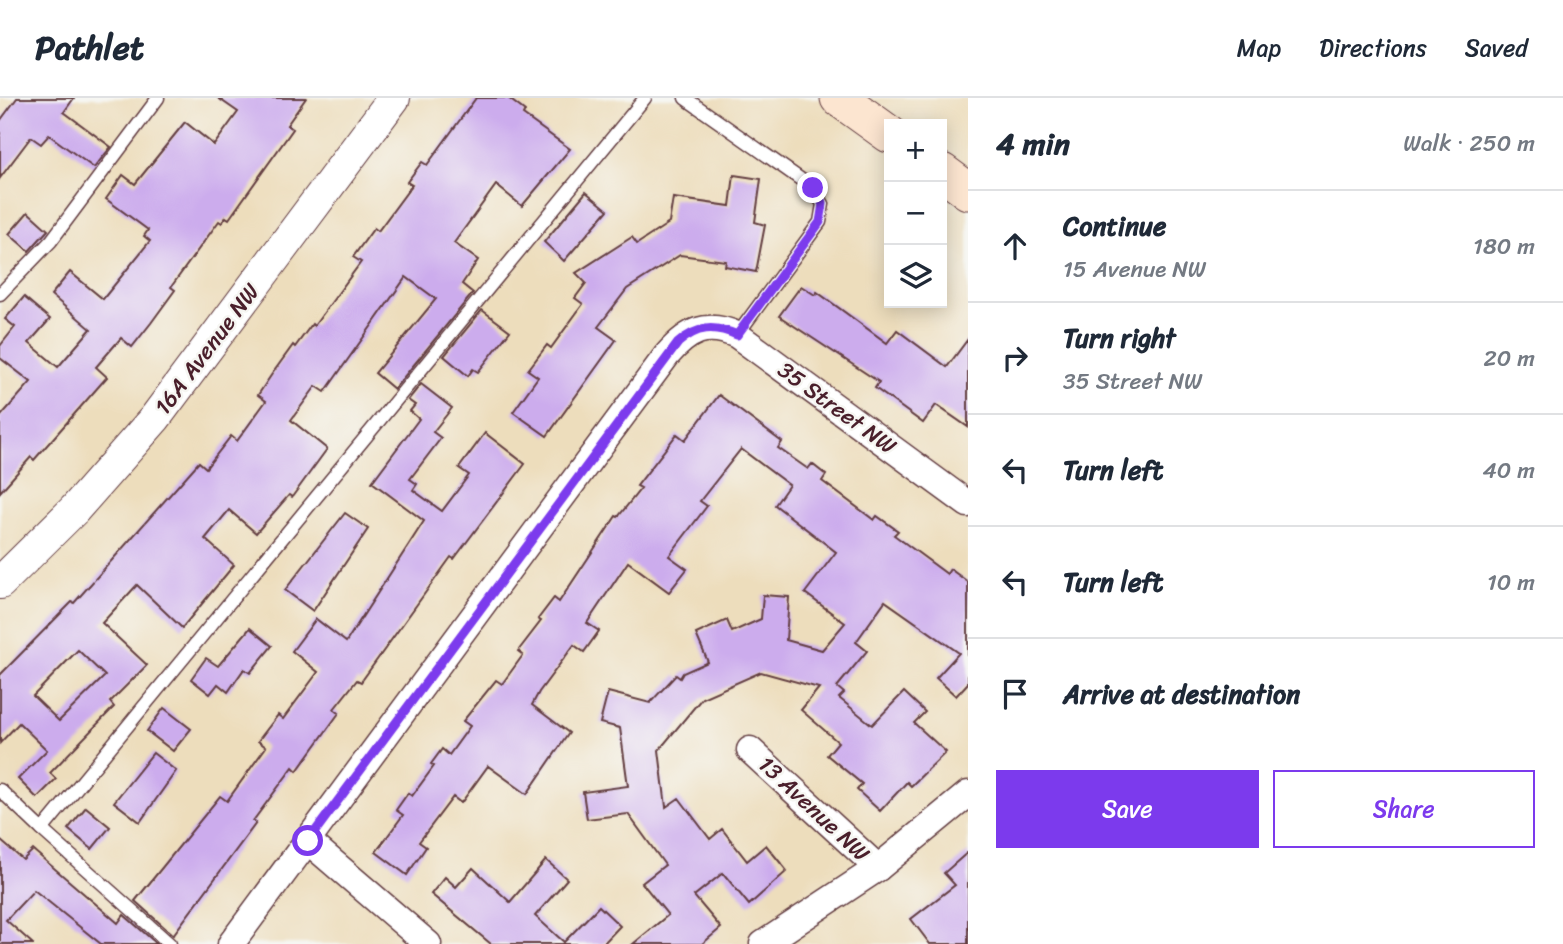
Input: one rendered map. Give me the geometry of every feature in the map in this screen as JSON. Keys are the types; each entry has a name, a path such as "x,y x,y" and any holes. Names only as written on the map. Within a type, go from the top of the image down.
{"main road":[{"path":"839,98 884,130"},
{"path":"947,176 968,191"}],"street":[{"name":"16A Avenue NW","path":"0,583 74,510 155,418 394,98"},
{"name":"35 Street NW","path":"308,841 667,355 689,333 712,327 737,335 968,504"},
{"name":"13 Avenue NW","path":"750,750 878,868"},
{"name":"13 Avenue NW","path":"763,944 878,868 968,794"},
{"path":"231,944 308,841 428,944"}],"lane":[{"path":"0,294 51,241 158,98"},
{"path":"42,830 645,98"},
{"path":"685,98 813,188 823,204 820,222 737,335"},
{"path":"0,790 170,944"}],"building":[{"path":"17,98 74,98 64,112 111,147 94,168 49,135 41,144 31,137 0,178 0,121"},
{"path":"218,98 306,98 287,125 293,129 229,219 226,217 222,223 219,221 171,287 175,290 151,323 132,347 121,338 96,367 107,377 34,460 31,457 0,492 0,417 31,382 0,358 0,346 15,327 5,319 24,297 50,319 29,343 58,367 91,329 51,295 70,272 103,299 150,241 144,236 148,230 106,199 123,175 135,184 185,122 214,145 238,112"},
{"path":"476,98 508,98 525,111 523,115 570,149 522,206 496,185 454,243 478,260 462,284 473,293 394,389 375,373 436,299 406,277 325,392 316,386 291,420 327,449 292,497 289,495 256,533 229,510 205,539 234,565 182,628 137,585 102,623 147,665 110,702 114,707 50,773 56,779 37,798 18,779 47,750 19,723 0,743 0,675 72,602 74,603 199,462 206,468 231,436 237,441 266,401 258,395 272,374 293,345 295,347 312,324 314,326 361,262 353,257 374,228 378,231 412,185 407,182 422,162 427,165","holes":["78,650 105,676 59,721 33,696"]},
{"path":"734,175 761,179 755,222 765,225 756,272 725,266 726,261 680,255 627,289 598,327 616,340 547,436 513,412 538,377 528,370 547,345 551,348 583,304 575,298 586,283 576,273 632,237 637,244 669,223 673,198 730,206"},
{"path":"586,192 608,210 564,261 544,242"},
{"path":"28,212 48,230 29,251 9,234"},
{"path":"801,286 815,295 817,292 887,343 897,330 947,367 968,339 968,427 936,405 923,423 875,388 879,382 779,316"},
{"path":"482,310 510,331 478,372 473,369 468,376 444,356"},
{"path":"421,384 452,408 433,432 441,438 410,479 417,484 413,490 442,511 469,475 459,468 485,433 525,464 454,559 451,557 361,682 357,680 334,709 339,713 297,771 293,767 253,821 256,823 173,935 135,901 220,796 227,801 266,747 258,741 278,715 283,719 318,672 292,651 316,619 346,642 424,521 372,482 419,419 410,411 415,405 408,400"},
{"path":"719,395 782,442 778,448 808,469 812,464 826,475 822,481 874,520 877,516 898,531 894,535 947,574 950,569 968,582 968,683 956,696 936,678 959,653 885,601 856,642 867,651 837,687 844,693 839,698 872,725 904,692 925,712 914,723 946,752 911,786 907,782 880,811 857,790 862,784 827,755 838,742 801,710 819,688 761,672 702,698 659,750 666,807 679,798 710,839 722,829 747,861 766,845 787,871 749,905 723,873 694,896 721,928 702,944 633,944 668,915 642,883 665,865 628,814 587,819 583,792 628,786 620,728 600,723 608,692 650,703 676,675 680,678 683,673 708,662 696,634 727,620 732,632 761,619 763,595 789,597 786,640 822,650 845,623 805,593 836,552 775,505 789,485 741,449 700,501 707,506 669,556 687,569 669,592 628,562 587,623 599,631 584,652 574,645 539,692 532,705 569,733 527,794 488,766 461,803 453,797 419,842 426,847 407,875 376,852 403,815 396,810 408,793 412,796 434,766 431,764 442,749 449,755 470,726 463,721 496,680 502,684 523,655 518,651 541,621 538,619 554,598 559,602 616,516 618,517 641,488 637,486 677,434 685,440"},
{"path":"345,513 368,529 313,611 285,590"},
{"path":"250,628 272,646 250,673 244,669 228,692 218,684 210,694 191,679 206,658 218,666"},
{"path":"164,708 191,729 173,751 147,731"},
{"path":"153,753 176,771 140,822 114,802"},
{"path":"86,807 110,827 92,849 68,829"},
{"path":"0,840 23,860 33,850 118,923 124,915 157,944 101,944 34,890 6,920 33,944 0,944"},
{"path":"968,852 968,944 930,944 911,919 955,885 944,873"},
{"path":"546,860 567,879 535,916 564,942 599,906 620,926 603,944 491,944 431,894 445,877 456,887 473,868 510,902"}],"route":[{"path":"308,841 667,355 689,333 712,327 737,335 751,317 820,222 823,204 820,195 813,188"}]}
